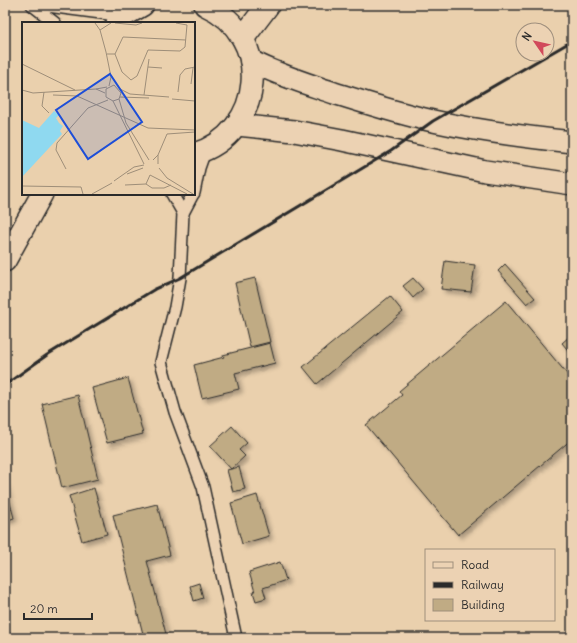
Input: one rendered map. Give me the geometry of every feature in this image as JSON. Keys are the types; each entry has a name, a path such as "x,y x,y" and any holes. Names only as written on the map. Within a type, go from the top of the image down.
{"main road":[{"path":"243,38 268,5"}],"street":[{"path":"121,20 143,5"},
{"path":"199,152 217,144 237,125 248,105 253,83 251,61 243,38 230,22 214,9 205,5"},
{"path":"251,61 273,72 295,80 368,104 433,121 492,132 572,142"},
{"path":"237,125 294,131 342,140 485,172 572,184"},
{"path":"5,261 41,195"}],"lane":[{"path":"32,5 54,22"},
{"path":"40,5 89,12 121,20"},
{"path":"195,189 199,168 199,152"},
{"path":"173,195 183,213"},
{"path":"193,195 183,213 180,278 175,307 161,362 175,412 203,487 236,638"}],"building":[{"path":"445,261 475,265 471,292 441,289"},
{"path":"505,264 535,298 527,304 498,271"},
{"path":"255,278 270,342 250,347 235,283"},
{"path":"413,278 423,289 413,298 403,286"},
{"path":"390,296 403,312 317,384 303,367"},
{"path":"506,301 572,380 572,439 458,535 366,425 402,395 399,391"},
{"path":"571,335 572,337 572,355 562,343"},
{"path":"270,343 275,363 235,373 239,389 202,398 194,365 224,357 223,355"},
{"path":"128,378 143,434 107,443 92,388"},
{"path":"78,395 98,479 62,488 42,404"},
{"path":"232,426 247,443 239,450 245,456 231,469 210,446"},
{"path":"239,467 245,489 233,492 227,470"},
{"path":"5,484 14,518 5,521"},
{"path":"94,488 107,534 82,541 69,496"},
{"path":"257,495 269,536 242,544 231,503"},
{"path":"157,504 170,555 147,561 167,638 144,638 113,515"},
{"path":"280,562 286,580 263,588 266,598 256,601 249,572"},
{"path":"199,583 203,598 194,601 190,586"}],"railway":[{"path":"5,385 47,355 155,289 180,278 391,151 433,121 572,41"}]}
